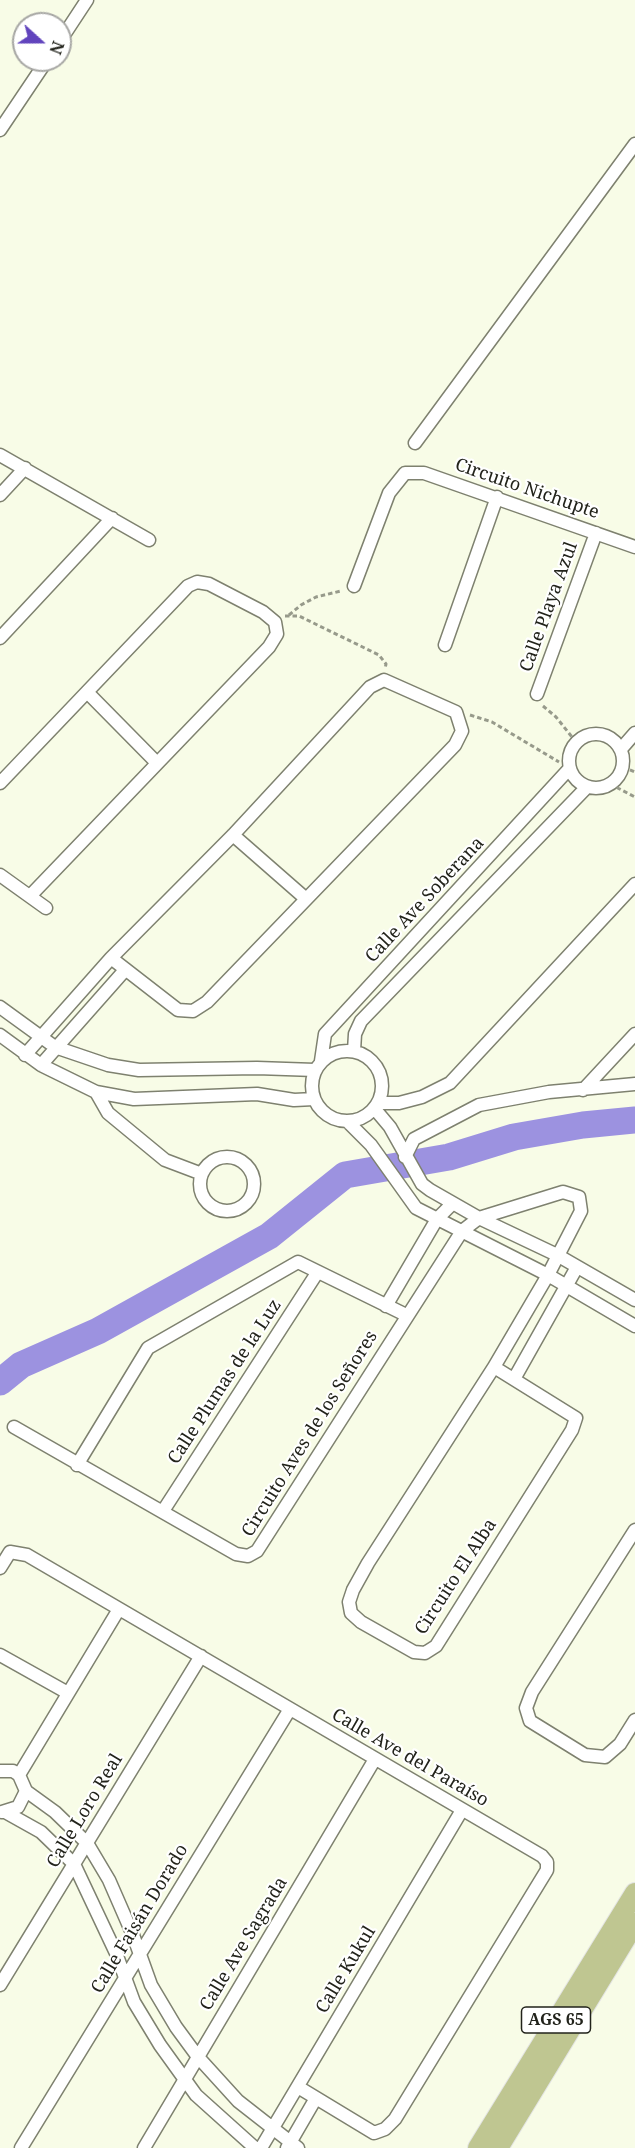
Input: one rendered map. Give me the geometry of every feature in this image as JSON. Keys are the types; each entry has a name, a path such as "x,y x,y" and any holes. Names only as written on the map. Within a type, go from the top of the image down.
{"main road":[{"name":"AGS 65","path":"478,2148 635,1893"},
{"name":"AGS 65","path":"498,2148 635,1923"}],"street":[{"path":"72,23 87,0"},
{"path":"0,130 39,72"},
{"path":"415,443 635,144"},
{"path":"0,455 149,540"},
{"path":"0,495 25,468"},
{"name":"Circuito Nichupte","path":"354,586 389,493 405,473 424,473 635,547"},
{"path":"445,645 497,497"},
{"path":"0,638 112,518"},
{"name":"Calle Playa Azul","path":"537,694 596,533"},
{"path":"0,783 188,586 197,582 209,584 263,612 275,622 277,634 269,647 30,896"},
{"path":"25,1055 111,958 233,835 370,687 384,680 456,712 462,731 455,745 207,1002 193,1011 178,1010 111,958"},
{"path":"87,692 157,763"},
{"path":"596,733 615,740 621,749 622,767 610,784 599,788 587,787 576,780 569,769 571,749 577,740 596,733"},
{"path":"621,749 635,733"},
{"name":"Calle Ave Soberana","path":"318,1066 325,1034 569,769"},
{"name":"Calle Ave Soberana","path":"354,1051 355,1034 361,1021 587,787"},
{"path":"233,835 305,898"},
{"path":"0,875 46,908"},
{"path":"318,1066 311,1088 314,1099 323,1112 333,1119 347,1121 359,1119 376,1105 399,1103 422,1097 450,1083 635,884"},
{"path":"40,1065 125,970"},
{"path":"0,1007 40,1039 55,1047 108,1065 140,1070 318,1066 342,1050 354,1051 373,1061 379,1071 382,1083 376,1105 422,1184 452,1204 557,1255 635,1300"},
{"path":"583,1090 635,1034"},
{"path":"0,1035 40,1065 96,1092 134,1099 257,1094 294,1100 314,1099"},
{"path":"405,1157 414,1139 478,1105 549,1092 635,1083"},
{"path":"96,1092 108,1113 165,1160 202,1174"},
{"path":"347,1121 371,1144 416,1208 548,1275 635,1326"},
{"path":"222,1158 240,1160 254,1177 253,1194 248,1202 232,1211 214,1208 203,1198 200,1189 202,1174 207,1166 222,1158"},
{"name":"Circuito El Alba","path":"479,1218 563,1192 579,1197 581,1211 548,1275 494,1367 368,1563 349,1602 351,1613 361,1622 414,1652 425,1653 436,1646 572,1430 576,1418 494,1367"},
{"path":"386,1306 437,1220 452,1204"},
{"path":"462,1230 479,1218"},
{"name":"Circuito Aves de los Señores","path":"14,1427 236,1554 248,1556 257,1551 462,1230"},
{"path":"77,1465 148,1348 298,1262 406,1315"},
{"path":"513,1379 578,1267"},
{"name":"Calle Plumas de la Luz","path":"163,1511 317,1273"},
{"path":"635,1530 532,1692 526,1708 530,1721 585,1755 605,1757 620,1744 635,1720"},
{"name":"Calle Ave del Paraíso","path":"0,1568 6,1555 18,1551 542,1856 546,1862 547,1870 395,2120 385,2129 374,2133 316,2098"},
{"path":"19,1775 119,1609"},
{"path":"0,1655 68,1693"},
{"name":"Calle Loro Real","path":"0,1985 201,1656"},
{"name":"Calle Faisán Dorado","path":"21,2148 290,1709"},
{"name":"Calle Ave Sagrada","path":"144,2148 375,1759"},
{"path":"0,1771 19,1775 26,1791 55,1812 87,1843 109,1880 151,1984 176,2027 198,2057 238,2101 292,2146 316,2098 298,2087"},
{"path":"3,1812 22,1803 26,1791"},
{"name":"Calle Kukul","path":"261,2148 462,1810"},
{"path":"3,1812 41,1832 74,1864 134,2002 195,2094 255,2148"}],"path":[{"path":"275,622 316,597 354,586"},
{"path":"289,615 298,616 379,655 386,664 384,680"},
{"path":"537,694 542,706 556,717 572,737 571,749"},
{"path":"456,712 492,723 545,751 569,769"},
{"path":"622,767 635,772"},
{"path":"610,784 635,797"}],"waterway":[{"path":"0,1382 21,1365 98,1331 269,1236 345,1175 449,1157 514,1137 583,1125 635,1120"}]}
